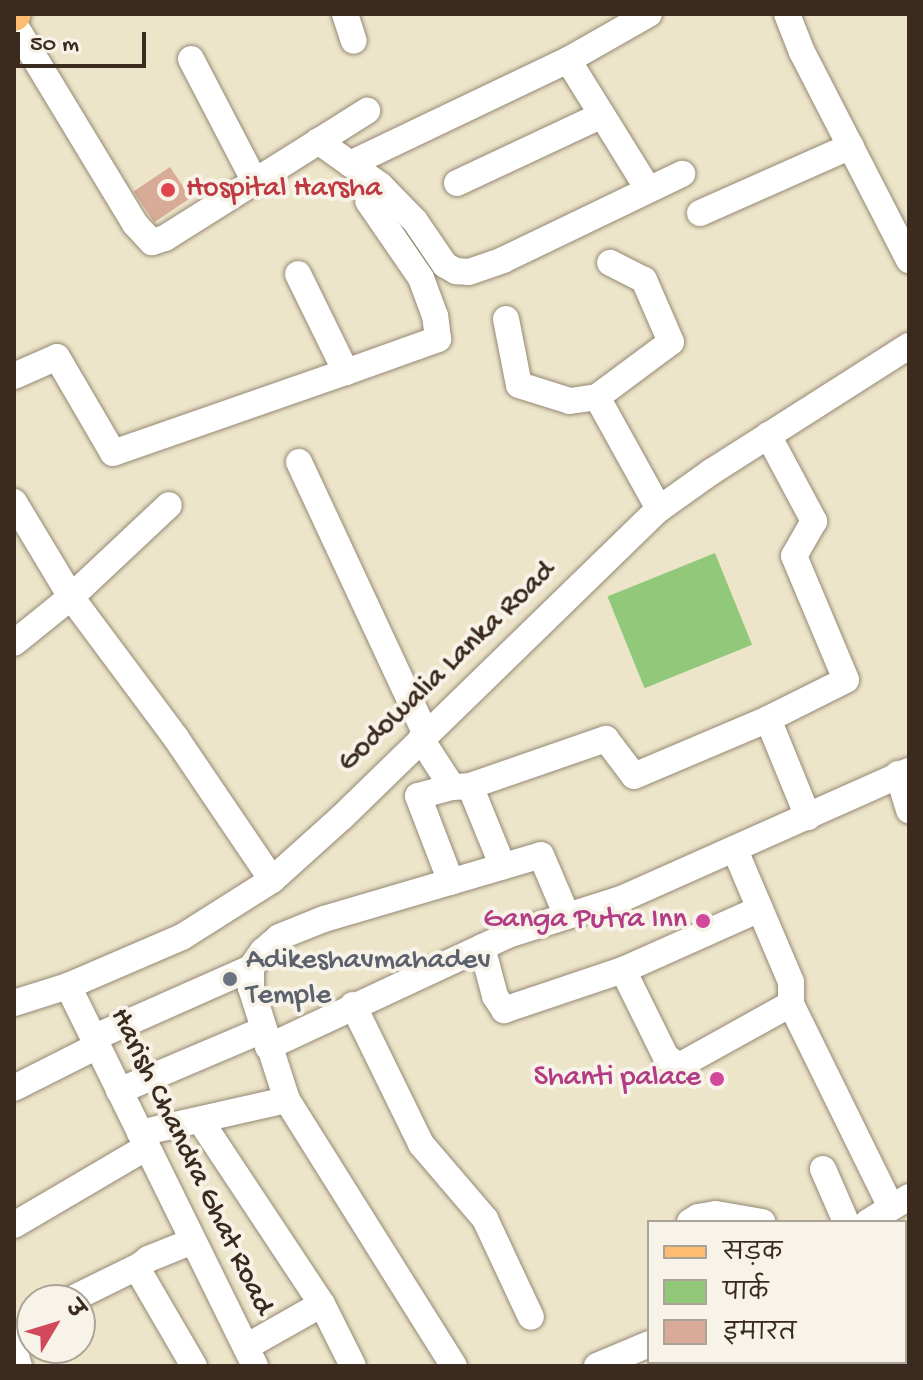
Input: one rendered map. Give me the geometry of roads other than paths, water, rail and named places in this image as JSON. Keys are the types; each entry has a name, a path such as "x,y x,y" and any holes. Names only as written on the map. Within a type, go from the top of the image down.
{"street":[{"path":"345,14 354,41"},
{"path":"350,164 568,60 649,14"},
{"path":"787,14 909,260"},
{"path":"14,24 142,235 152,242 165,238 367,111"},
{"path":"191,59 255,182"},
{"path":"568,60 648,189"},
{"path":"457,183 602,115"},
{"path":"318,141 399,203 445,265 456,271 469,272 503,260 682,174"},
{"path":"700,213 851,146"},
{"path":"14,376 57,357 113,453 438,339 435,316 421,278 368,201"},
{"path":"506,319 519,385 570,401 597,397 671,342 644,280 610,263"},
{"path":"298,274 346,372"},
{"name":"Godowalia Lanka Road","path":"14,1003 68,986 182,937 272,880 659,509 768,435 909,346"},
{"path":"597,397 659,509"},
{"path":"451,882 418,796 461,786 606,739 634,776 768,719 846,680 794,556 814,521 768,435"},
{"path":"299,462 424,736 461,786 503,867"},
{"path":"14,502 71,597 176,738 272,880"},
{"path":"14,643 71,597 169,505"},
{"path":"768,719 808,817"},
{"path":"119,1091 353,1005 482,947 621,899 903,772 909,810"},
{"path":"735,850 791,982 791,1004 865,1216"},
{"path":"14,1088 95,1042 251,968 263,951 279,937 324,919 541,855 567,916"},
{"path":"482,947 495,996 504,1010 623,970 760,909"},
{"path":"251,968 251,988 287,1100 454,1366"},
{"path":"623,970 666,1057 679,1066 791,1004"},
{"name":"Harish Chandra Ghat Road","path":"68,986 250,1357"},
{"path":"353,1005 421,1144 485,1219 531,1317"},
{"path":"14,1225 144,1140 200,1120 287,1100"},
{"path":"200,1120 322,1304 353,1366"},
{"path":"823,1169 865,1216"},
{"path":"693,1220 716,1214 750,1220"},
{"path":"96,1287 148,1259 193,1241"},
{"path":"141,1265 141,1275 194,1366"},
{"path":"250,1357 322,1304"},
{"path":"597,1366 647,1345"},
{"path":"14,1349 19,1366"}],"place":[{"name":"Hospital Harsha","path":"168,190"},
{"name":"Ganga Putra Inn","path":"703,921"},
{"name":"Adikeshavmahadev Temple","path":"230,979"},
{"name":"Shanti palace","path":"717,1079"}]}
